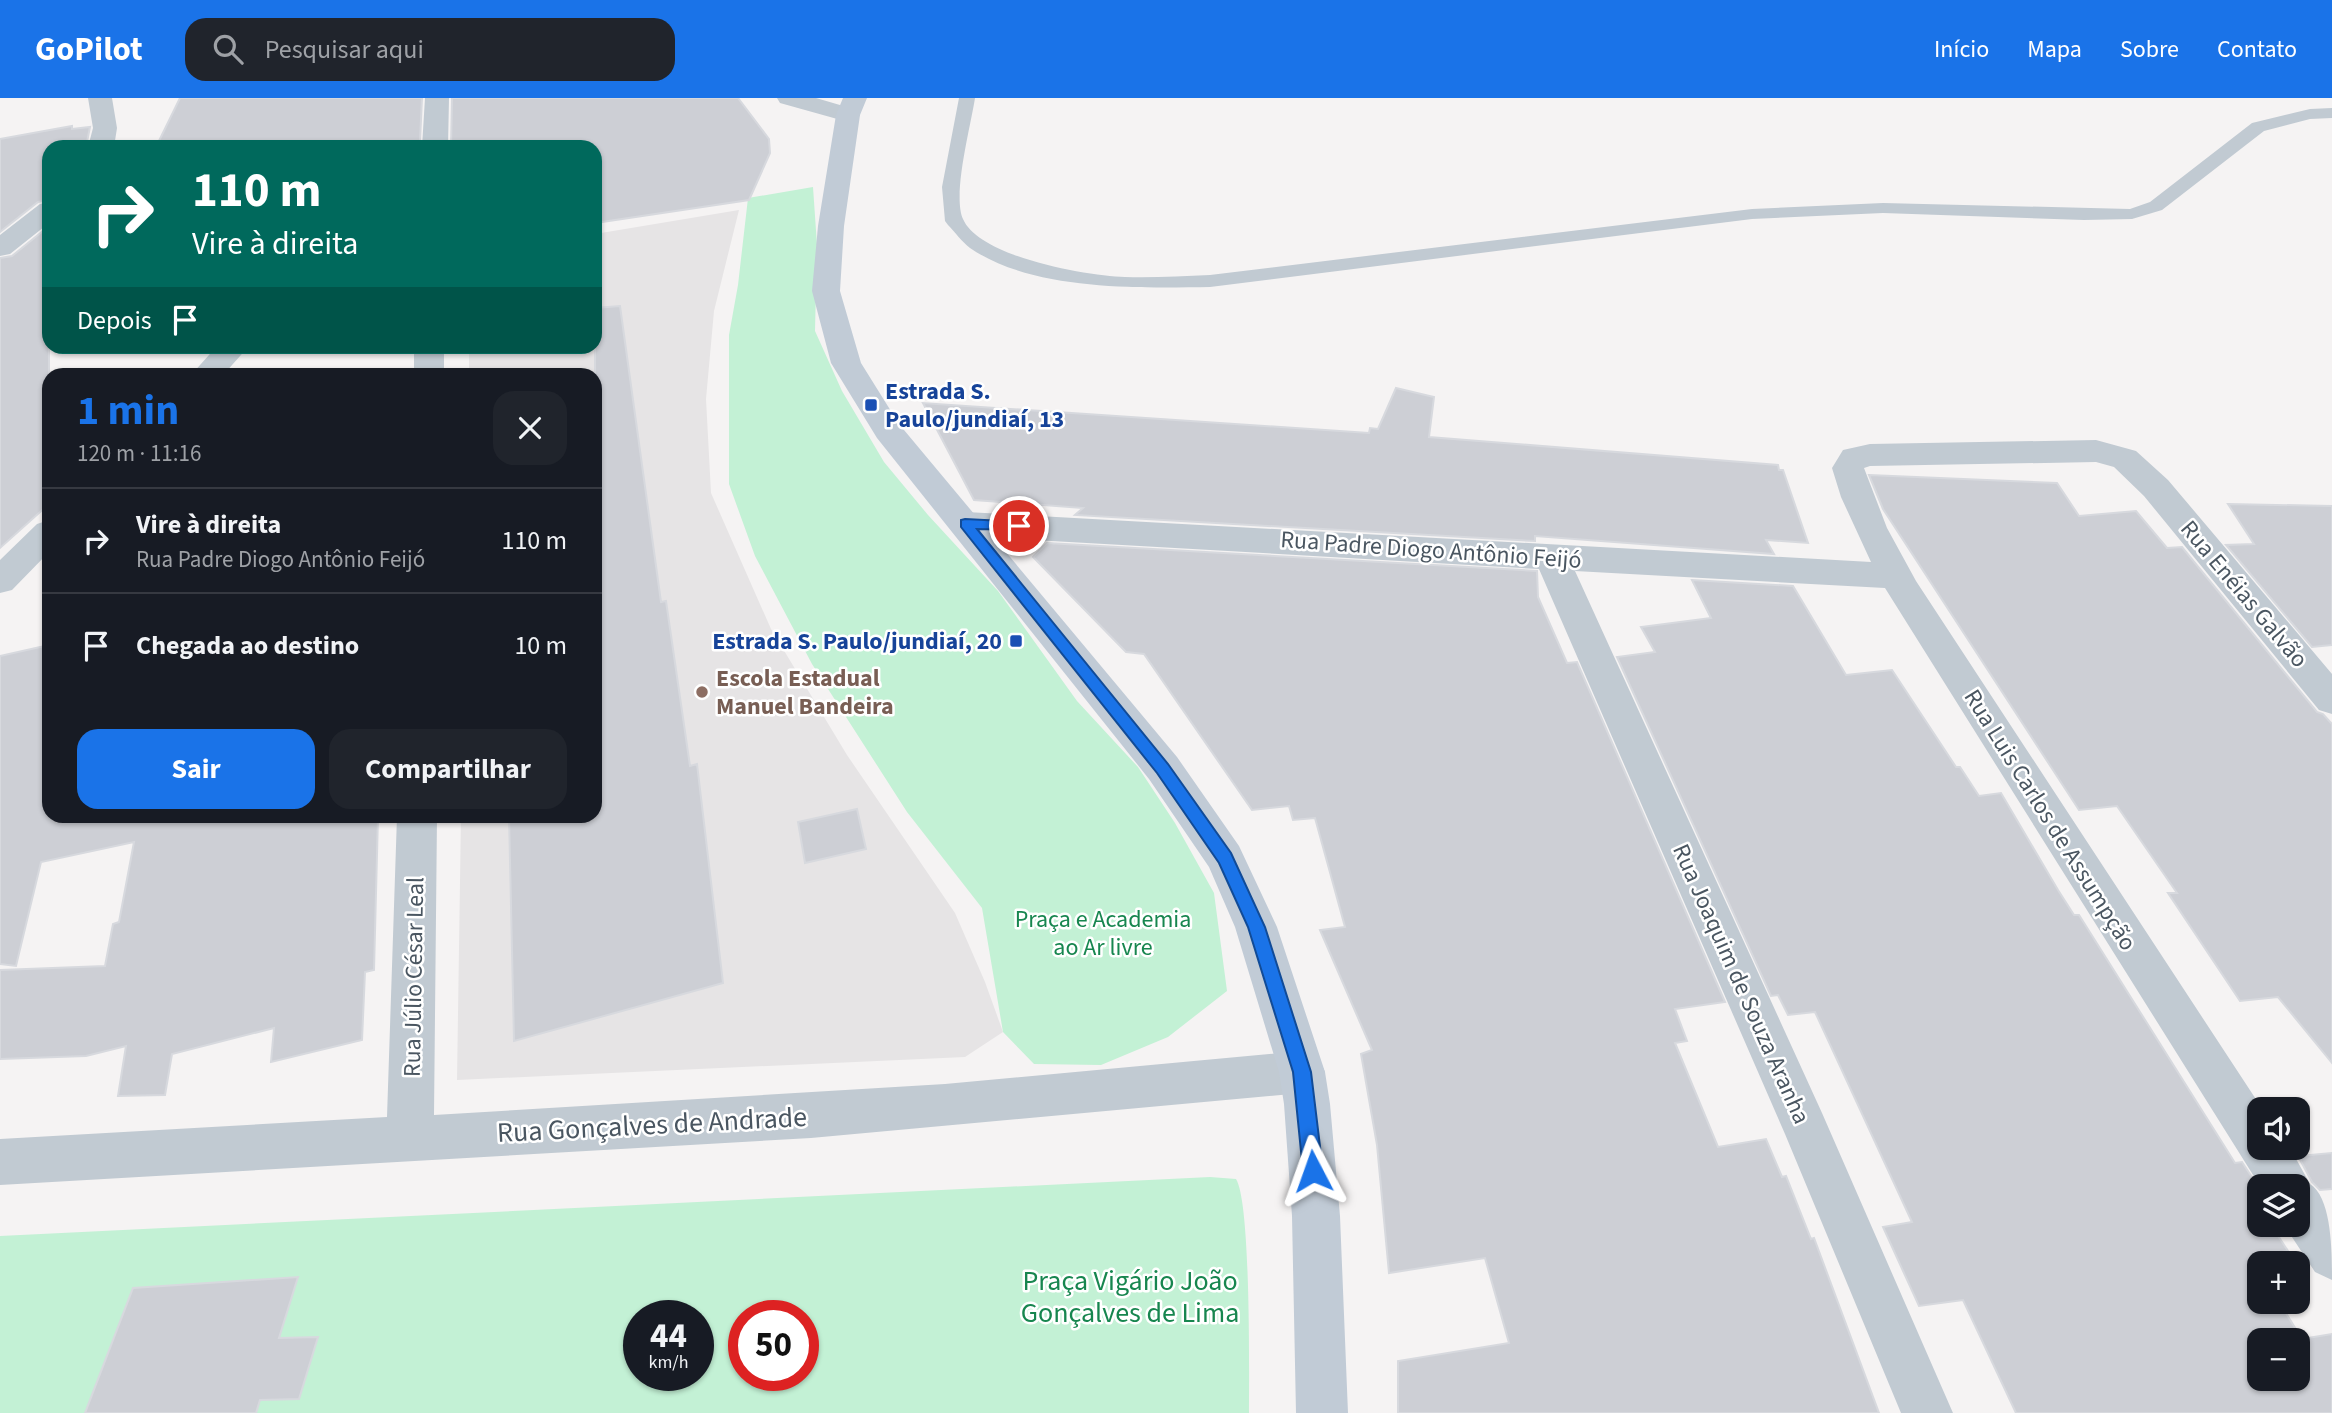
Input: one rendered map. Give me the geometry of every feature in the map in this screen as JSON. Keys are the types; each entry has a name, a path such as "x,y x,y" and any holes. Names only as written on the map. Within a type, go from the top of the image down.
{"main road":[{"path":"852,107 831,226 826,292 846,363 888,431 1163,768 1225,858 1256,927 1302,1072 1307,1104 1316,1216 1322,1413"}],"street":[{"path":"100,98 105,128 102,140"},
{"path":"435,140 437,98"},
{"path":"789,98 852,107"},
{"path":"0,248 42,215"},
{"path":"213,368 227,354"},
{"name":"Rua Enéias Galvão","path":"1853,488 1848,468 1854,458 1870,455 2096,451 2124,459 2155,488 2332,700"},
{"name":"Rua Luis Carlos de Assumpção","path":"1853,488 1897,576 2101,902 2247,1125"},
{"name":"Rua Padre Diogo Antônio Feijó","path":"965,524 1897,576"},
{"path":"0,581 42,540"},
{"name":"Rua Joaquim de Souza Aranha","path":"1551,557 1806,1129 1927,1413"},
{"name":"Rua Júlio César Leal","path":"410,1139 417,823"},
{"name":"Rua Gonçalves de Andrade","path":"0,1162 932,1107 1302,1072"},
{"path":"2310,1221 2332,1255"}],"lane":[{"path":"967,98 951,187 954,221 975,243 1007,260 1056,273 1123,283 1210,281 1752,214 1883,208 2084,215 2132,214 2156,206 2258,127 2310,114 2332,113"}],"shaded area":[{"name":"Escola Estadual Manuel Bandeira","path":"739,210 714,311 706,399 711,493 771,629 847,755 955,913 1003,1032 965,1057 457,1080 461,823 602,823 602,368 469,368 469,354 602,354 602,233"}],"green space":[{"name":"Praça e Academia ao Ar livre","path":"813,187 817,245 815,331 842,391 884,462 928,515 998,591 1077,701 1138,767 1175,823 1214,893 1227,991 1168,1037 1101,1065 1034,1064 1003,1032 982,908 907,812 812,664 755,556 729,484 729,335 748,198"},
{"name":"Praça Vigário João Gonçalves de Lima","path":"1210,1177 1236,1179 1241,1194 1247,1254 1249,1413 0,1413 0,1236"}],"building":[{"path":"180,98 422,98 420,140 159,140"},
{"path":"452,98 738,98 769,139 770,153 749,200 602,222 602,140 451,140"},
{"path":"72,126 72,129 90,127 87,140 42,140 42,201 0,232 0,139"},
{"path":"42,232 42,354 49,354 49,368 42,368 42,510 0,548 0,258 12,256"},
{"path":"620,306 661,602 666,601 690,766 697,764 723,983 514,1041 509,823 602,823 602,368 595,368 595,354 602,354 602,307"},
{"path":"1396,388 1434,397 1429,437 1778,465 1779,470 1783,470 1808,543 1766,540 1774,554 1535,536 1535,541 1075,515 1083,508 974,500 923,403 1369,433 1370,428 1378,429"},
{"path":"1869,475 2057,483 2079,516 2136,511 2167,548 2182,547 2317,712 2323,714 2332,724 2332,1063 2278,997 2240,1001 2168,893 2177,893 2117,806 2079,810 1883,509"},
{"path":"2228,504 2332,506 2332,645 2312,647 2226,545 2254,544"},
{"path":"1047,543 1537,571 1538,597 1567,663 1577,662 1725,1002 1675,1009 1687,1041 1675,1043 1718,1147 1766,1139 1782,1177 1786,1176 1811,1239 1814,1238 1879,1413 1398,1413 1398,1361 1509,1343 1485,1258 1389,1273 1377,1145 1361,1054 1372,1050 1320,930 1345,927 1315,818 1293,820 1289,806 1252,810 1144,654 1126,652 1033,557"},
{"path":"1692,580 1793,586 1846,675 1892,670 1956,767 1960,767 1979,796 2001,793 2058,890 2074,915 2079,915 2235,1163 2242,1162 2250,1174 2247,1174 2247,1237 2279,1237 2288,1251 2247,1251 2247,1314 2286,1314 2295,1328 2247,1328 2247,1391 2310,1391 2310,1338 2332,1334 2332,1413 2016,1413 1963,1300 1919,1306 1883,1227 1912,1222 1815,1012 1788,1015 1778,995 1771,996 1617,657 1655,652 1641,627 1711,618"},
{"path":"42,647 42,823 378,823 374,970 365,972 362,1040 271,1062 274,1028 172,1054 165,1095 118,1096 126,1046 86,1056 0,1059 0,970 105,966 113,924 119,922 134,842 41,862 16,966 0,964 0,656"},
{"path":"857,809 866,849 805,863 798,822"},
{"path":"2332,1153 2332,1189 2320,1190 2312,1182 2300,1160 2310,1160 2310,1155"},
{"path":"298,1277 279,1338 318,1337 299,1399 260,1400 256,1413 85,1413 133,1288"}],"place":[{"name":"Estrada S. Paulo/jundiaí, 13","path":"871,405"},
{"name":"Estrada S. Paulo/jundiaí, 20","path":"1016,641"},
{"name":"Escola Estadual Manuel Bandeira","path":"702,692"}],"route":[{"path":"1019,526 965,524 1163,768 1225,858 1256,927 1302,1072 1313,1171"}]}
